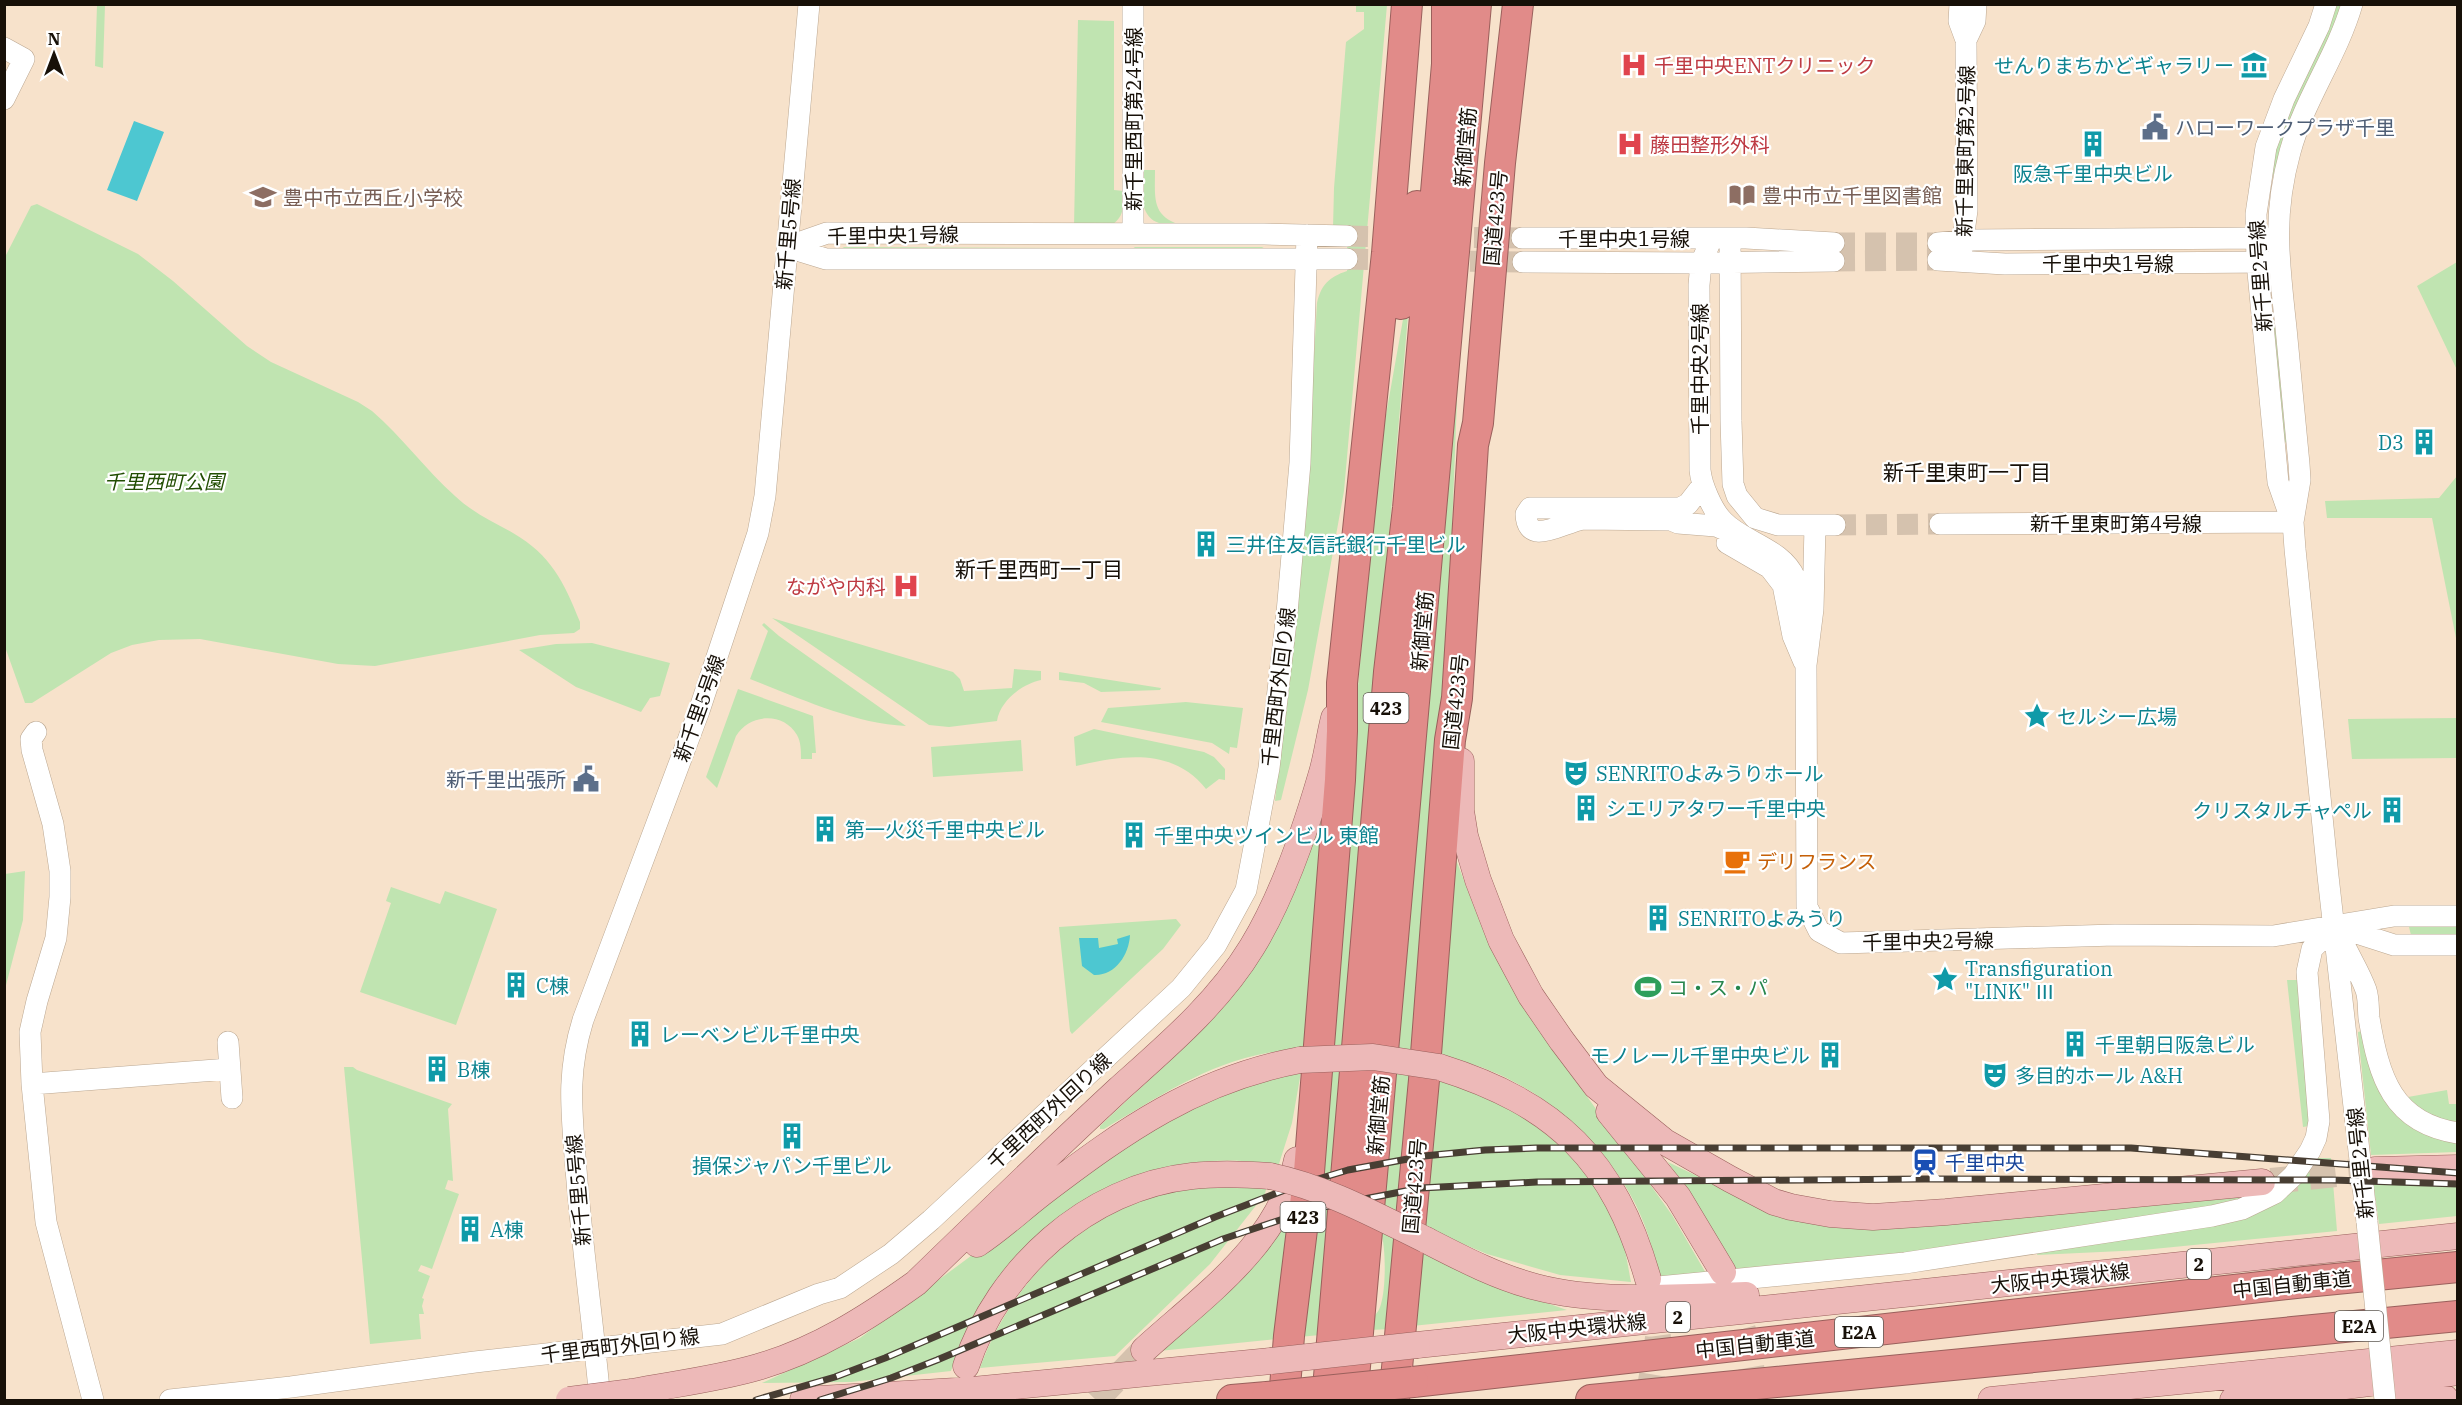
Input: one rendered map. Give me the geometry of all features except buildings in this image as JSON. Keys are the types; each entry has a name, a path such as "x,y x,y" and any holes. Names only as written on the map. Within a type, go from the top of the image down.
{"highway":[{"name":"423","path":"1276,1399 1289,1336 1309,1172 1340,780 1342,683 1388,242 1407,4"},
{"name":"新御堂筋","path":"1352,1401 1476,4"},
{"name":"国道423号","path":"1404,1391 1424,1080 1450,740 1457,698 1473,445 1478,423 1500,163 1518,4"},
{"path":"1364,488 1391,361 1447,10"},
{"name":"新御堂筋","path":"1327,1401 1389,672 1409,496 1433,228 1447,64 1447,10"},
{"path":"1473,445 1468,422 1478,127 1474,42"},
{"name":"中国自動車道","path":"1232,1401 1404,1391 2293,1283 2457,1267"},
{"name":"中国自動車道","path":"1591,1401 2457,1316"}],"main road":[{"path":"916,1283 1149,1064 1208,1005 1232,976 1252,946 1284,881 1322,774 1342,683"},
{"path":"1457,698 1461,811 1465,836 1481,890 1501,940 1531,996 1596,1086 1602,1103 1667,1183 1694,1221 1723,1272"},
{"path":"1144,1350 1206,1297 1235,1268 1279,1210 1294,1173 1307,1078 1319,1033"},
{"path":"564,1401 710,1379 783,1359 838,1334 984,1239 1112,1140 1161,1110 1216,1083 1267,1066 1300,1060 1373,1057 1439,1067 1469,1077 1517,1099 1556,1125 1583,1150 1610,1186 1634,1233 1648,1279"},
{"path":"1596,1086 1611,1096 1641,1124 1682,1153 1774,1202 1830,1214 1873,1217 1913,1215 2262,1182"},
{"path":"2375,1170 2457,1168"},
{"path":"966,1366 975,1339 1005,1289 1034,1254 1066,1227 1120,1196 1161,1182 1205,1175 1270,1176 1305,1184 1340,1197 1471,1263 1534,1287 1589,1295 1712,1296 1797,1293 1900,1284 1940,1290"},
{"name":"大阪中央環状線","path":"803,1401 984,1389 1271,1361 2457,1236"},
{"path":"1991,1401 2457,1353"},
{"path":"2233,1401 2457,1372"},
{"path":"2387,1401 2447,1398"}],"street":[{"name":"新千里5号線","path":"600,1401 574,1143 571,1083 574,1054 587,1010 699,711 758,533 765,496 809,4"},
{"name":"新千里西町第24号線","path":"1133,4 1133,233"},
{"name":"新千里東町第2号線","path":"1960,4 1959,21 1966,40 1968,210 1962,251"},
{"name":"新千里東町第2号線","path":"1966,40 1975,21 1976,4"},
{"name":"新千里2号線","path":"2326,4 2319,26 2284,99 2266,147 2257,200 2256,262 2278,482 2293,522 2328,876 2387,1401"},
{"name":"新千里2号線","path":"2293,522 2300,480 2278,263 2277,238 2282,183 2303,114 2347,22 2352,4"},
{"path":"4,48 24,59 4,99"},
{"name":"千里中央1号線","path":"787,247 827,233 1347,236"},
{"path":"1116,260 1133,233"},
{"name":"千里西町外回り線","path":"170,1401 722,1334 819,1294 840,1288 911,1238 1176,994 1194,975 1216,945 1236,911 1247,886 1269,768 1287,612 1300,463 1307,236"},
{"name":"千里中央1号線","path":"1522,238 1721,238 1834,252 1701,263 1523,262"},
{"name":"千里中央2号線","path":"1808,637 1796,579 1788,567 1723,521 1706,493 1700,471 1701,263 1721,238 1731,262 1731,421 1733,484 1737,496 1755,518 1779,525 1825,525 1806,665 1807,907 1819,931 1841,943 2115,935 2273,936 2394,916 2457,916"},
{"name":"千里中央1号線","path":"1938,251 2277,238"},
{"name":"千里中央1号線","path":"787,247 826,259 1347,259"},
{"name":"千里中央1号線","path":"1962,251 2005,264 2278,263"},
{"name":"千里中央2号線","path":"1706,493 1718,481 1720,449 1731,421"},
{"path":"1671,520 1697,509 1706,493"},
{"path":"1706,493 1680,508 1530,508 1526,514 1526,524 1530,529 1539,532 1583,519 1671,520 1678,523 1716,526 1758,544 1789,541 1825,525"},
{"name":"新千里東町第4号線","path":"1940,524 2293,522"},
{"path":"1556,527 1590,531 1691,532 1710,535 1723,541 1770,568 1783,585 1793,636 1806,665"},
{"path":"36,732 31,744 58,851 60,897 54,946 30,1032 32,1084 46,1222 93,1401"},
{"path":"2335,926 2394,945 2457,945"},
{"name":"新千里2号線","path":"2335,926 2366,991 2369,1018 2378,1056 2391,1092 2399,1104 2415,1119 2438,1130 2457,1133"},
{"name":"新千里2号線","path":"1589,1295 1688,1283 1905,1263 2212,1216 2249,1206 2275,1193 2293,1176 2310,1151 2316,1137 2318,1112 2307,972 2312,949 2335,926"},
{"path":"228,1041 232,1098"},
{"path":"32,1084 230,1070"}],"green space":[{"path":"97,5 105,5 103,68 95,66"},
{"path":"1356,5 1387,5 1344,491 1308,690 1281,800 1275,801 1303,552 1317,303 1327,282 1347,271 1347,228 1333,228 1334,188 1346,42 1364,29 1364,12 1356,12"},
{"path":"2337,5 2342,5 2271,181 2269,176 2287,114"},
{"path":"1078,20 1114,21 1114,190 1124,191 1120,217 1113,224 1074,227"},
{"path":"1141,170 1155,170 1155,198 1160,212 1166,218 1184,226 1162,224 1147,214 1142,200"},
{"name":"千里西町公園","path":"37,204 138,254 173,281 247,346 271,362 358,402 372,411 462,502 526,541 547,560 568,594 580,622 580,629 574,633 540,635 375,666 338,664 200,639 159,640 132,645 111,653 32,703 25,703 4,644 4,259 31,206"},
{"path":"844,247 1078,248 1080,249 841,249"},
{"path":"1135,247 1262,247 1267,250 1132,249"},
{"path":"2457,262 2457,370 2417,286"},
{"path":"1412,269 1320,1335 1299,1337 1379,454"},
{"path":"2273,325 2276,327 2287,440 2285,443 2282,440"},
{"path":"1459,350 1444,733 1391,1329 1370,1330 1371,1322 1381,1304 1385,1278 1385,1257 1381,1232"},
{"path":"2457,476 2457,643 2432,518 2327,518 2325,501 2439,498"},
{"path":"772,618 953,672 960,679 964,691 1012,688 1014,669 1041,671 1041,680 1013,694 1002,707 997,721 949,727 929,725"},
{"path":"764,623 906,726 846,715 750,679 768,631 762,625"},
{"path":"592,643 670,663 660,696 650,698 641,712 576,687 519,650 556,644"},
{"path":"1059,672 1161,688 1160,690 1101,692 1084,683 1059,680"},
{"path":"738,689 813,716 816,753 812,753 812,759 801,759 799,741 791,727 775,719 757,720 749,723 736,736 717,788 706,777"},
{"path":"1186,702 1243,708 1237,748 1230,747 1229,754 1212,743 1101,722 1108,708"},
{"path":"2457,718 2457,758 2352,759 2348,719"},
{"path":"1094,729 1204,752 1214,757 1225,769 1225,780 1219,779 1206,789 1178,766 1162,760 1146,758 1111,759 1076,766 1074,737"},
{"path":"1021,740 1023,771 933,777 931,747"},
{"path":"1325,779 1304,1048 1267,1053 1224,1065 1162,1094 1104,1129 1100,1129 1100,1126 1213,1019 1260,958 1286,910 1307,861 1316,830"},
{"path":"1455,857 1484,933 1520,1003 1672,1215 1707,1275 1661,1279 1645,1226 1616,1172 1597,1147 1550,1104 1496,1073 1468,1063 1436,1056"},
{"path":"25,871 23,920 5,989 5,874"},
{"path":"391,887 440,904 445,891 497,909 456,1025 360,992 391,903 386,901"},
{"path":"1176,919 1181,925 1163,949 1072,1034 1059,927"},
{"path":"2412,924 2457,924 2457,934 2411,935 2409,927"},
{"path":"2287,980 2298,980 2310,1112 2309,1126 2303,1127"},
{"path":"2362,1031 2372,1072 2389,1106 2401,1120 2416,1130 2435,1138 2457,1142 2457,1152 2371,1155 2358,1034"},
{"path":"344,1067 353,1067 452,1104 448,1109 453,1181 448,1180 445,1189 459,1194 432,1269 421,1265 418,1271 430,1276 422,1298 424,1299 422,1306 424,1314 419,1314 421,1339 370,1344"},
{"path":"1301,1072 1292,1123 1278,1167 1247,1161 1192,1163 1145,1173 1101,1191 1062,1216 1026,1247 996,1284 971,1325 951,1371 851,1382 762,1383 860,1338 1002,1233 1156,1127 1210,1100 1273,1077"},
{"path":"1434,1080 1463,1088 1521,1116 1572,1157 1592,1181 1609,1208 1623,1242 1631,1282 1560,1275 1487,1254 1421,1226"},
{"path":"2447,1090 2449,1104 2457,1104 2457,1123 2431,1114 2408,1097"},
{"path":"2318,1158 2331,1158 2337,1231 2143,1250 2037,1255 2038,1250 2252,1215 2284,1198"},
{"path":"1668,1162 1755,1204 1829,1222 2258,1192 2224,1205 1922,1252 1733,1271 1710,1226"},
{"path":"2457,1176 2457,1216 2379,1224 2373,1181"},
{"path":"1243,1186 1266,1189 1265,1194 1210,1264 1115,1356 980,1368 992,1338 1008,1310 1027,1285 1048,1261 1098,1222 1126,1207 1167,1193 1210,1187"},
{"path":"1289,1219 1277,1339 1159,1351 1286,1220"},
{"path":"1419,1251 1482,1281 1567,1310 1412,1326"}],"water":[{"path":"134,121 164,132 137,201 107,190"},
{"path":"1130,935 1124,957 1108,972 1094,975 1082,966 1079,938 1098,938 1099,948 1118,944 1117,939"}],"tunnel":[{"path":"1347,236 1400,237"},
{"path":"1443,237 1522,238"},
{"path":"1834,243 1938,243"},
{"path":"1347,259 1399,260"},
{"path":"1834,261 1938,260"},
{"path":"1439,261 1523,262"},
{"path":"1835,525 1940,524"},
{"path":"2271,1181 2375,1170"},
{"path":"1731,1292 1747,1343 1757,1400"},
{"path":"1648,1400 1658,1338 1653,1300"},
{"path":"1096,1400 1144,1350"}],"railway":[{"path":"756,1400 835,1377 885,1358 1215,1217 1295,1186 1348,1170 1424,1156 1536,1148 2131,1148 2458,1173"},
{"path":"820,1400 891,1378 937,1360 1223,1239 1313,1209 1421,1188 1537,1182 1925,1179 2332,1180 2458,1184"}],"place":[{"name":"千里中央ENTクリニック","path":"1634,65"},
{"name":"せんりまちかどギャラリー","path":"2254,65"},
{"name":"ハローワークプラザ千里","path":"2155,127"},
{"name":"藤田整形外科","path":"1630,144"},
{"name":"阪急千里中央ビル","path":"2093,144"},
{"name":"豊中市立千里図書館","path":"1742,195"},
{"name":"豊中市立西丘小学校","path":"263,197"},
{"name":"D3","path":"2424,442"},
{"name":"三井住友信託銀行千里ビル","path":"1206,544"},
{"name":"ながや内科","path":"906,586"},
{"name":"セルシー広場","path":"2037,716"},
{"name":"SENRITOよみうりホール","path":"1576,773"},
{"name":"新千里出張所","path":"586,779"},
{"name":"シエリアタワー千里中央","path":"1586,808"},
{"name":"クリスタルチャペル","path":"2392,810"},
{"name":"第一火災千里中央ビル","path":"825,829"},
{"name":"千里中央ツインビル 東館","path":"1134,835"},
{"name":"デリフランス","path":"1737,861"},
{"name":"SENRITOよみうり","path":"1658,918"},
{"name":"Transfiguration \"LINK\" Ⅲ","path":"1945,979"},
{"name":"C棟","path":"516,985"},
{"name":"コ・ス・パ","path":"1648,987"},
{"name":"レーベンビル千里中央","path":"640,1034"},
{"name":"千里朝日阪急ビル","path":"2075,1044"},
{"name":"モノレール千里中央ビル","path":"1830,1055"},
{"name":"B棟","path":"437,1069"},
{"name":"多目的ホール A&H","path":"1995,1075"},
{"name":"損保ジャパン千里ビル","path":"792,1136"},
{"name":"千里中央","path":"1925,1162"},
{"name":"A棟","path":"470,1229"}],"district":[{"name":"新千里東町一丁目","path":"1967,472"},
{"name":"新千里西町一丁目","path":"1039,569"}]}
